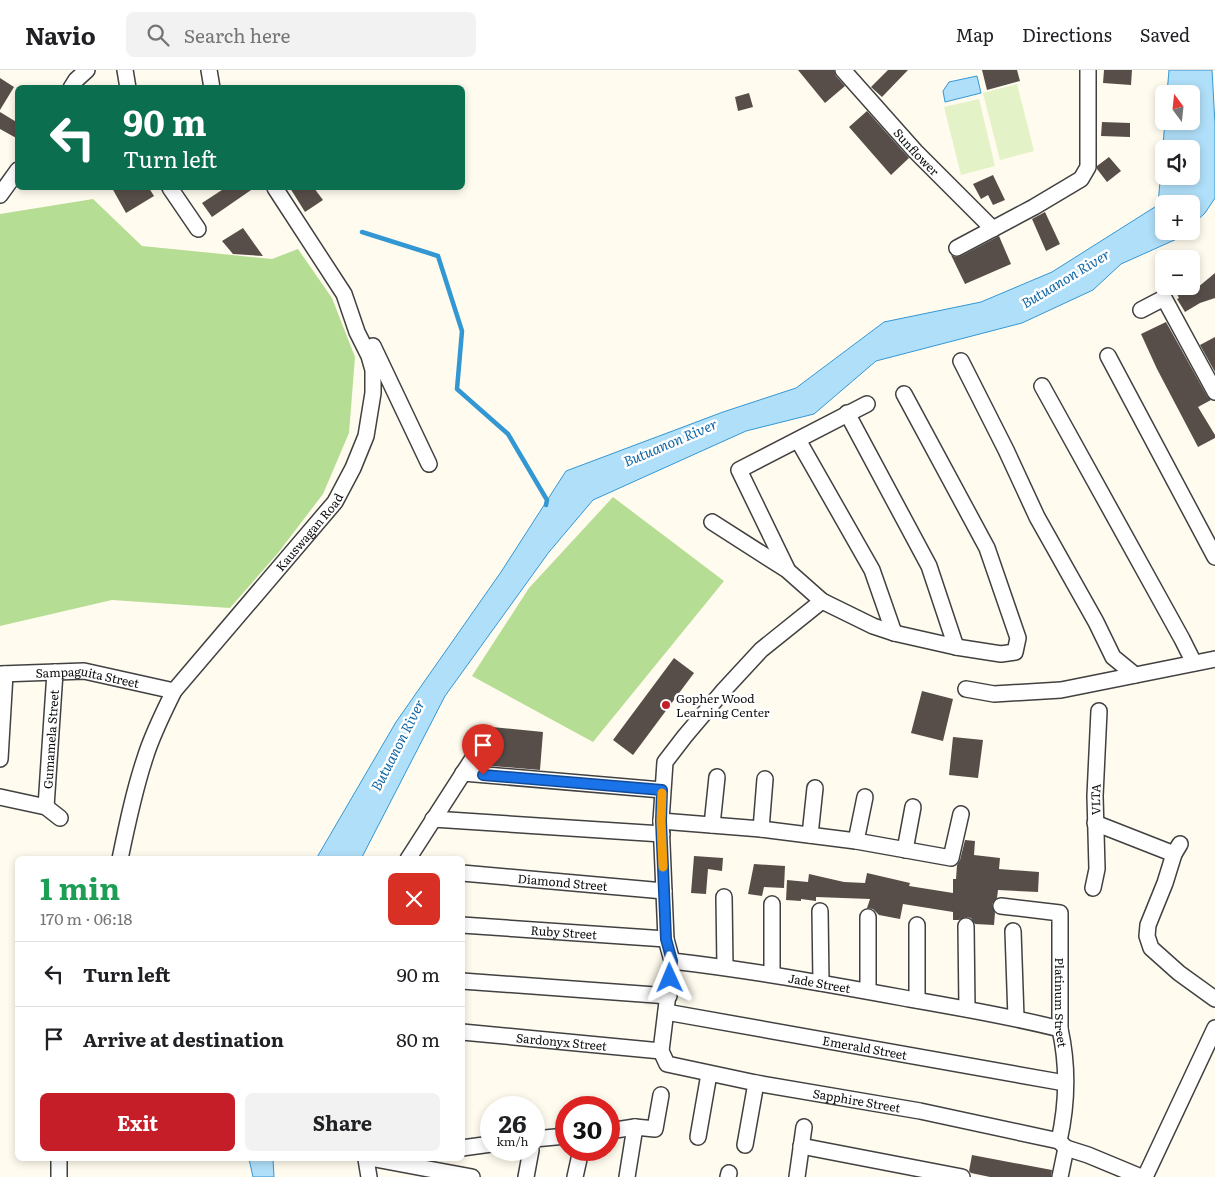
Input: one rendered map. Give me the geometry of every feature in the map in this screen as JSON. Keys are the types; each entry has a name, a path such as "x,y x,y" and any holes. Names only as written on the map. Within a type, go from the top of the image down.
{"street":[{"path":"73,85 87,70"},
{"path":"125,70 128,85"},
{"path":"209,70 212,85"},
{"name":"Sunflower","path":"844,70 915,151 993,229"},
{"path":"957,248 1080,179 1088,167 1088,70"},
{"path":"0,195 15,174"},
{"path":"171,190 198,229"},
{"name":"Kauswagan Road","path":"121,856 145,756 174,691 335,502 354,468 366,436 373,393 373,370 369,356 357,332 344,294 276,190"},
{"path":"1141,310 1164,298 1215,392"},
{"path":"357,332 374,347 429,464"},
{"path":"1108,356 1215,557"},
{"path":"961,361 1037,517 1096,622 1113,658 1135,675"},
{"path":"1042,386 1194,663"},
{"path":"712,522 787,570 822,601 873,626 894,633 956,647 1009,654 1015,652 1018,638 987,548 904,394"},
{"path":"787,570 739,470 867,404"},
{"path":"847,414 929,566 956,647"},
{"path":"798,440 872,570 894,633"},
{"path":"662,1051 672,961 666,939 662,828 662,790 666,762 684,736 761,650 822,601"},
{"path":"966,689 994,694 1061,690 1215,659"},
{"name":"Sampaguita Street","path":"3,674 84,670 174,691"},
{"name":"Gumamela Street","path":"46,807 55,672"},
{"path":"0,759 3,674"},
{"name":"VLTA","path":"1094,888 1097,869 1095,823 1099,711"},
{"path":"410,856 473,758"},
{"path":"464,773 662,790"},
{"path":"712,825 716,777"},
{"path":"761,829 765,779"},
{"path":"810,835 815,788"},
{"path":"0,797 46,807 60,818"},
{"path":"856,841 865,797"},
{"path":"905,850 913,807"},
{"path":"433,819 662,828 712,825 856,841 951,858 961,814"},
{"path":"1095,823 1177,849 1148,925 1148,943 1151,948 1180,973 1215,999"},
{"name":"Diamond Street","path":"465,873 664,891"},
{"path":"724,897 725,967"},
{"path":"772,904 772,974"},
{"name":"Platinum Street","path":"1001,906 1060,913 1060,1029 1063,1042 1066,1100 1060,1177"},
{"path":"820,911 821,983"},
{"path":"868,917 868,991"},
{"name":"Ruby Street","path":"465,925 666,939"},
{"path":"917,925 917,1000"},
{"path":"966,926 967,1009"},
{"path":"1013,931 1016,1018"},
{"name":"Jade Street","path":"672,961 772,974 1016,1018 1060,1029"},
{"path":"465,981 669,996"},
{"name":"Emerald Street","path":"666,1012 1065,1083"},
{"path":"1146,1177 1215,1028"},
{"name":"Sardonyx Street","path":"465,1032 662,1051"},
{"name":"Sapphire Street","path":"662,1051 667,1064 710,1074 920,1111 1063,1144 1140,1177"},
{"path":"698,1136 710,1074"},
{"path":"745,1145 756,1083"},
{"path":"620,1129 635,1127 655,1129 661,1094"},
{"path":"627,1177 635,1127"},
{"path":"797,1177 804,1127"},
{"path":"465,1148 480,1146"},
{"path":"801,1146 962,1177"},
{"path":"59,1161 59,1177"},
{"path":"366,1161 369,1177"},
{"path":"386,1161 472,1177"},
{"path":"526,1177 529,1161"},
{"path":"576,1177 579,1161"}],"green space":[{"path":"1017,84 1034,151 1000,160 983,93"},
{"path":"979,99 995,166 961,175 944,107"},
{"path":"93,199 142,246 272,259 298,249 332,298 355,357 349,433 323,494 278,553 230,608 112,600 0,626 0,214"},
{"path":"613,497 724,581 593,742 472,676 529,588"}],"water":[{"path":"1169,70 1212,70 1215,124 1215,198 1200,218 1200,195 1159,195 1160,185 1200,185 1200,140 1163,140 1164,130 1200,130 1200,85 1168,85"},
{"path":"977,76 981,93 945,102 943,91 949,82"},
{"name":"Butuanon River","path":"1155,207 1155,240 1175,240 1121,264 1093,290 1022,323 876,361 814,414 746,431 593,500 549,552 445,696 363,856 318,856 396,722 501,572 566,471 723,412 796,388 884,322 981,302 1052,272"},
{"path":"249,1161 273,1161 274,1177 253,1177"}],"building":[{"path":"798,70 834,70 836,76 845,86 825,103"},
{"path":"888,70 908,70 882,97 871,87"},
{"path":"982,70 1017,70 1020,81 987,90"},
{"path":"1104,70 1132,70 1131,85 1103,83"},
{"path":"0,78 14,87 0,110"},
{"path":"749,93 753,107 738,111 735,97"},
{"path":"867,111 909,158 891,175 849,127"},
{"path":"0,112 15,121 15,137 0,129"},
{"path":"1102,122 1130,123 1130,137 1101,136"},
{"path":"1109,157 1121,171 1107,182 1097,169 1097,166"},
{"path":"993,175 1005,200 993,205 988,195 981,199 973,184"},
{"path":"113,190 150,190 154,196 126,213"},
{"path":"222,190 251,190 212,217 202,203"},
{"path":"291,190 316,190 323,200 305,212"},
{"path":"1045,212 1060,244 1046,251 1032,219"},
{"path":"243,228 263,256 233,254 222,241"},
{"path":"999,236 1011,264 965,284 951,255 961,256"},
{"path":"1215,273 1215,298 1200,303 1185,312 1177,299 1179,298 1178,295 1200,295 1200,286"},
{"path":"1166,322 1211,400 1198,407 1215,438 1198,447 1141,334"},
{"path":"1215,337 1215,372 1200,345"},
{"path":"674,658 694,673 633,755 613,740"},
{"path":"922,691 953,699 943,741 911,733"},
{"path":"481,726 543,732 540,770 480,765 482,758 479,751"},
{"path":"953,737 983,740 978,778 949,775"},
{"path":"965,840 975,841 974,855 1000,858 999,869 1039,872 1038,892 998,890 997,898 992,904 995,913 994,925 975,924 971,918 966,917 953,920 953,912 903,904 900,919 879,915 873,909 867,908 870,899 816,897 816,901 786,900 787,880 808,882 809,874 844,882 865,883 867,873 910,883 909,886 953,893 953,879 956,879 957,865"},
{"path":"694,856 723,858 722,871 708,869 706,894 691,893"},
{"path":"754,864 785,866 784,888 764,887 762,896 748,894"},
{"path":"972,1155 1052,1170 1051,1177 990,1177 971,1173 969,1171"}],"waterway":[{"path":"362,232 438,256 462,331 457,389 508,434 547,500 546,505"}],"slow traffic":[{"path":"662,793 663,867"}],"place":[{"name":"Gopher Wood Learning Center","path":"666,705"}],"route":[{"path":"483,775 662,790 661,821 666,939 672,961 670,978"}]}
